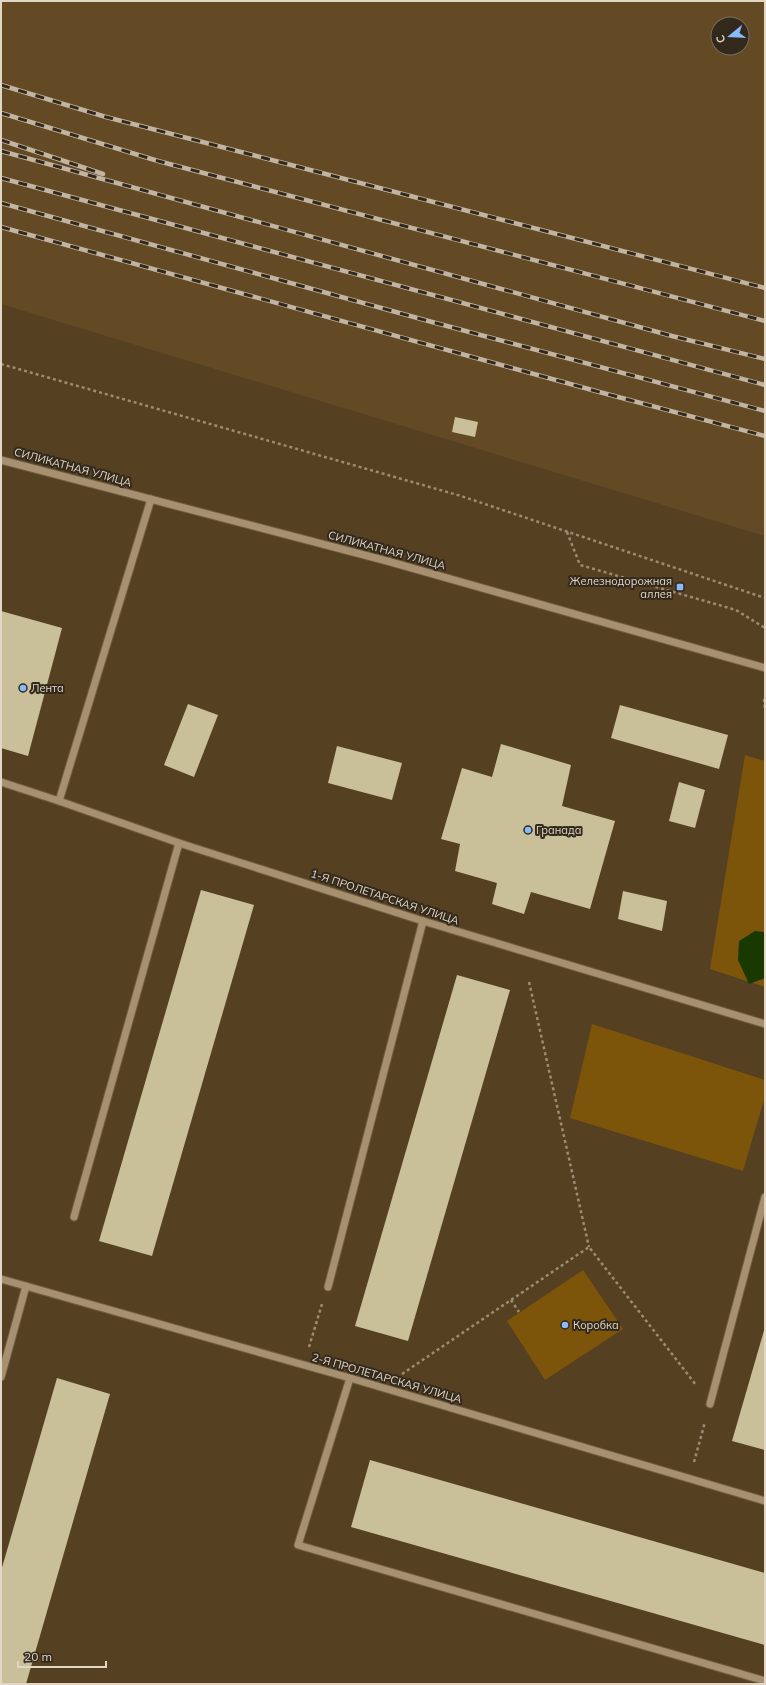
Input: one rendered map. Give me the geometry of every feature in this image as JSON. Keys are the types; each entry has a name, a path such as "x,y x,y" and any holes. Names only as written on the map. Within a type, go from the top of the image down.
{"street":[{"name":"СИЛИКАТНАЯ УЛИЦА","path":"1,460 387,561 765,668"},
{"path":"59,800 150,499"},
{"name":"1-Я ПРОЛЕТАРСКАЯ УЛИЦА","path":"1,782 59,800 179,843 423,921 765,1024"},
{"path":"74,1217 179,843"},
{"path":"328,1286 423,921"},
{"path":"710,1404 765,1197"},
{"name":"2-Я ПРОЛЕТАРСКАЯ УЛИЦА","path":"1,1279 350,1378 765,1501"},
{"path":"1,1376 26,1286"},
{"path":"350,1378 298,1544 765,1681"}],"path":[{"path":"1,364 461,496 765,598"},
{"path":"566,531 580,565 736,610 765,628"},
{"path":"765,700 765,710"},
{"path":"529,982 589,1246 710,1404 694,1464"},
{"path":"401,1375 589,1246"},
{"path":"309,1347 328,1286"},
{"path":"511,1300 519,1312"}],"shaded area":[{"path":"1,1 765,1 765,536 1,304"},
{"path":"745,755 765,761 765,987 710,969"},
{"path":"755,931 765,932 765,978 749,984 738,960 739,941"},
{"path":"592,1024 765,1080 765,1096 743,1171 570,1118"},
{"name":"Коробка","path":"583,1270 623,1329 545,1380 507,1321"}],"building":[{"path":"455,417 478,422 475,437 452,432"},
{"name":"Лента","path":"1,611 62,628 28,756 1,748"},
{"path":"188,704 218,715 194,777 164,765"},
{"path":"620,705 728,735 719,769 611,738"},
{"name":"Гранада","path":"501,744 571,765 562,806 615,821 590,909 531,892 524,914 492,904 497,883 455,871 460,844 441,839 462,768 492,777"},
{"path":"337,746 402,763 392,800 328,783"},
{"path":"679,782 705,790 695,828 669,821"},
{"path":"201,890 254,905 152,1256 99,1241"},
{"path":"623,891 667,901 662,931 618,919"},
{"path":"457,975 510,990 408,1341 355,1326"},
{"path":"765,1327 765,1450 732,1441"},
{"path":"57,1378 110,1394 26,1684 1,1684 1,1571"},
{"path":"370,1460 765,1573 765,1645 351,1527"}],"railway":[{"path":"1,85 106,117 765,288"},
{"path":"1,113 158,161 765,321"},
{"path":"1,140 103,174"},
{"path":"1,151 672,336 765,359"},
{"path":"1,178 765,385"},
{"path":"1,203 432,322 765,411"},
{"path":"1,227 603,393 765,436"}],"place":[{"name":"Железнодорожная аллея","path":"680,587"},
{"name":"Лента","path":"23,688"},
{"name":"Гранада","path":"528,830"},
{"name":"Коробка","path":"565,1325"}]}
